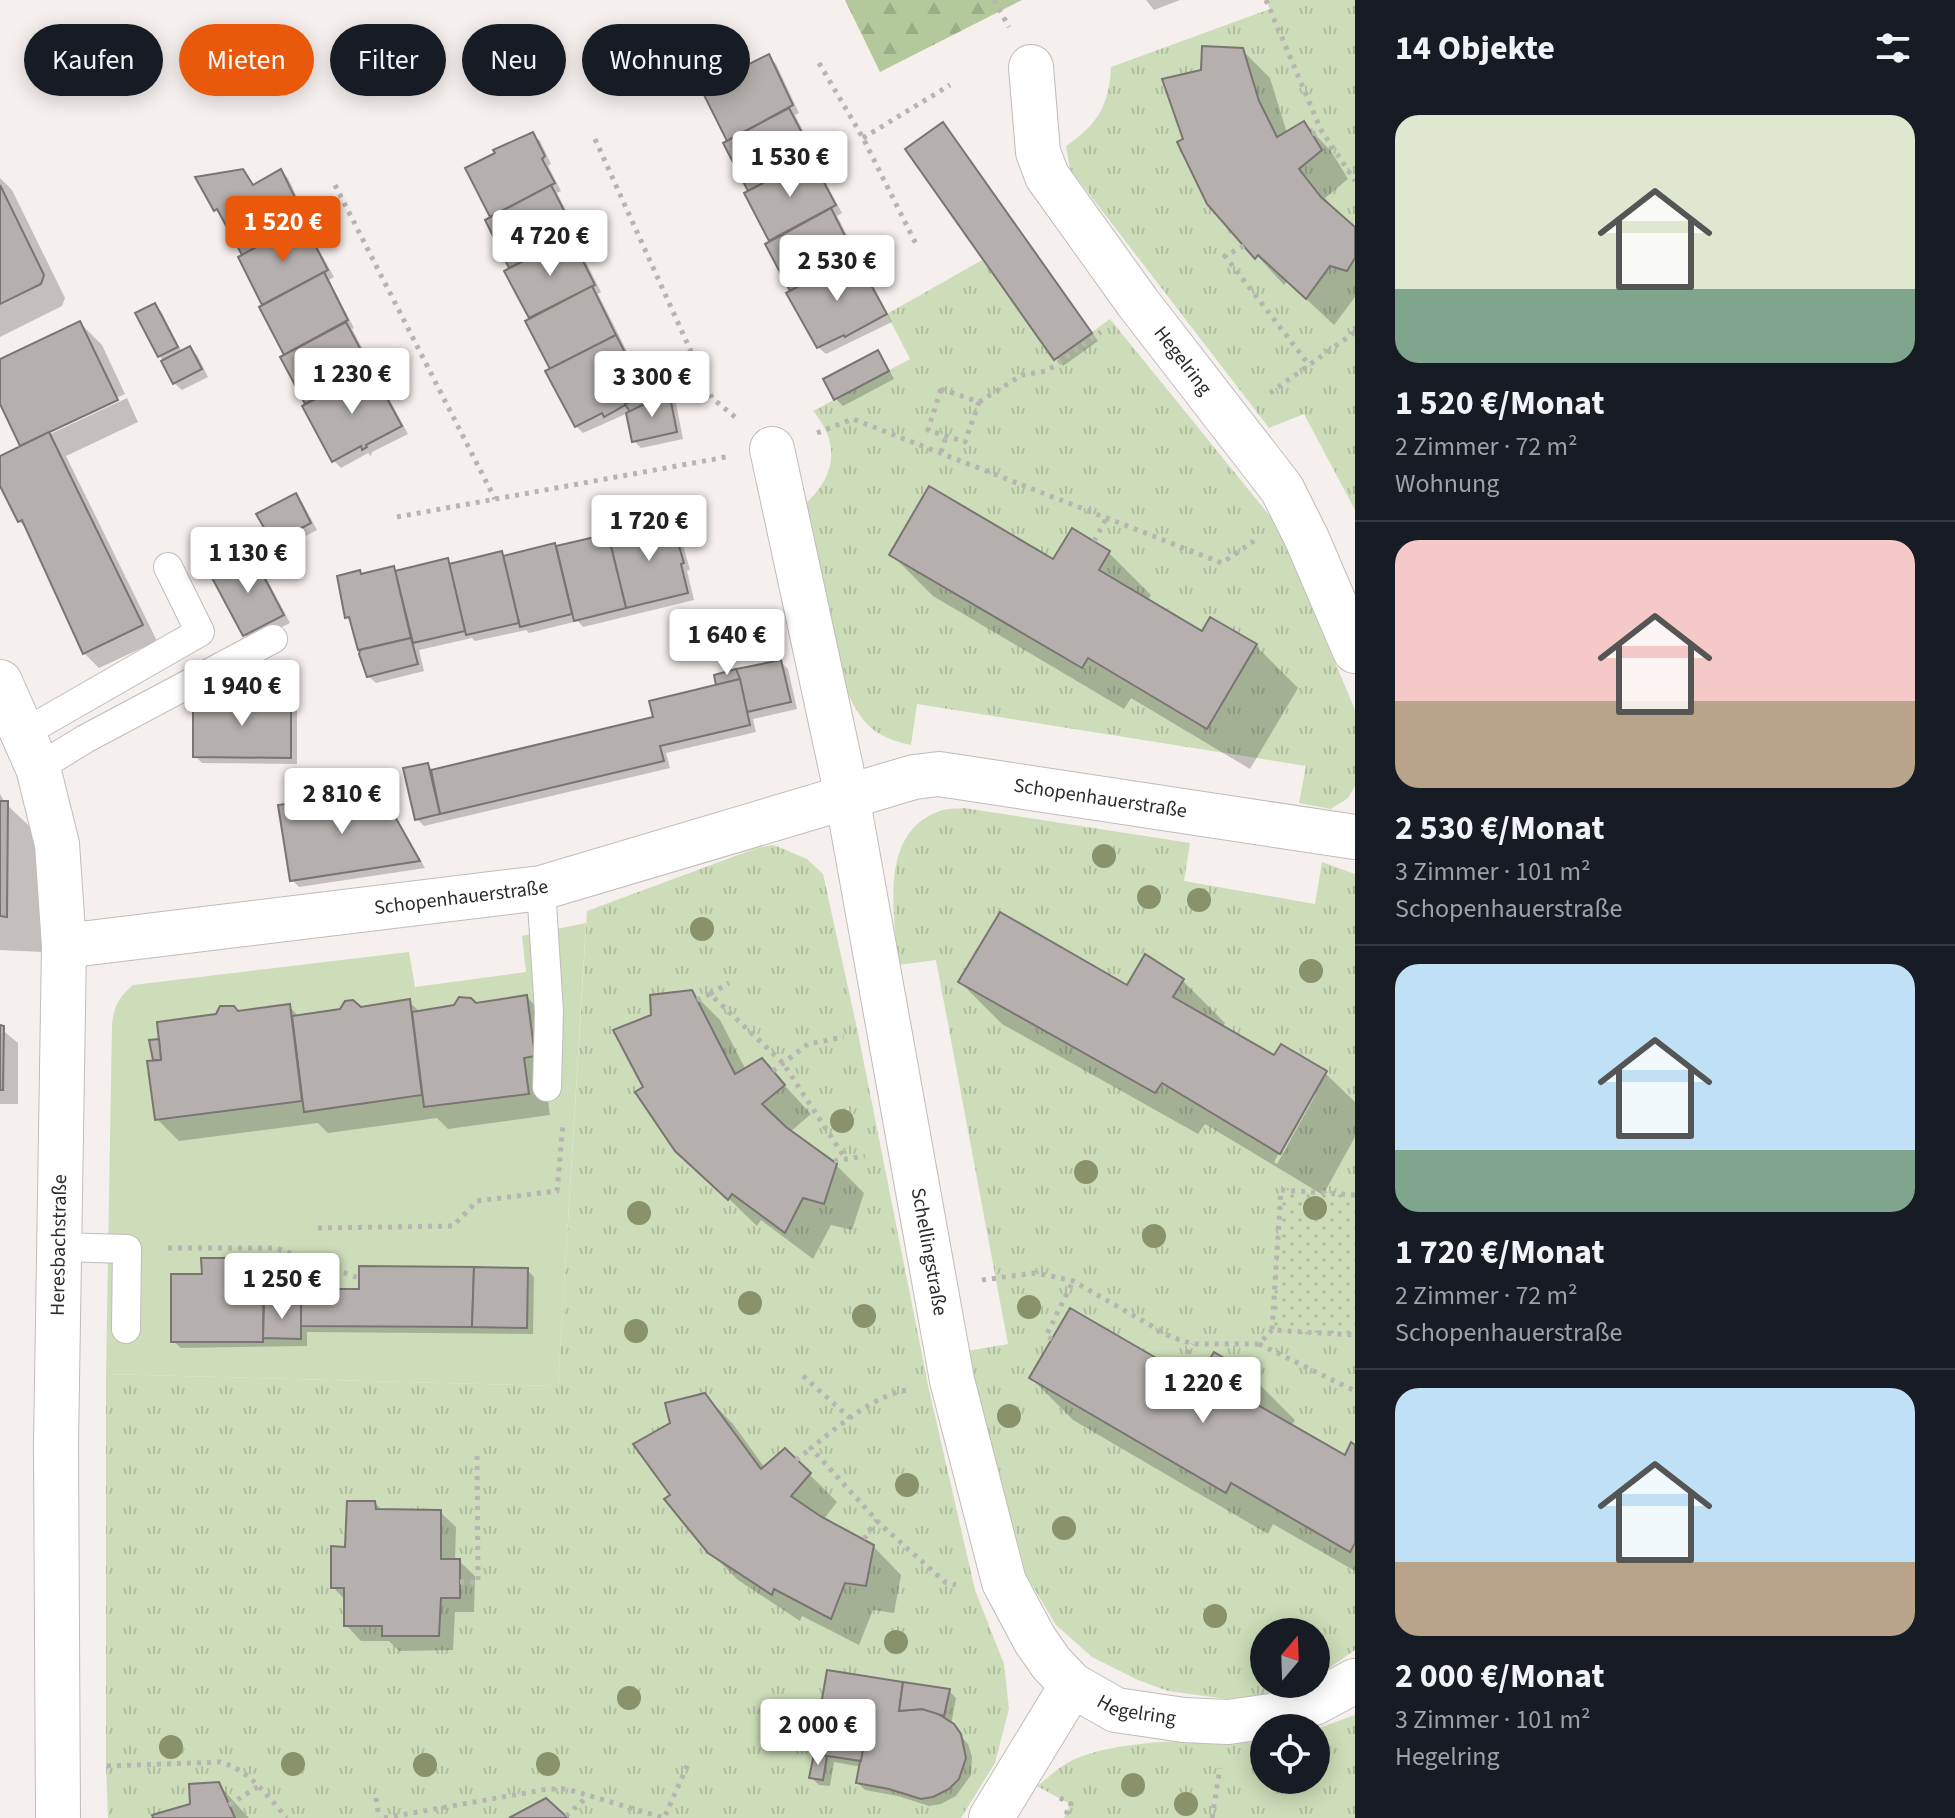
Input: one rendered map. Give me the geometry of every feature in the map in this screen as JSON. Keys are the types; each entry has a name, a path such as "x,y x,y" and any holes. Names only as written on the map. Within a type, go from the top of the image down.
{"street":[{"name":"Hegelring","path":"1031,67 1038,152 1047,176 1138,303 1282,489 1355,651"},
{"path":"772,449 847,796"},
{"name":"Heresbachstraße","path":"0,682 31,750 57,844 64,946 56,1444 58,1818"},
{"name":"Schopenhauerstraße","path":"64,946 541,888 847,796 914,777 939,774 1355,837"},
{"name":"Schellingstraße","path":"847,796 952,1380 1004,1582 1035,1640 1072,1685"},
{"name":"Hegelring","path":"991,1818 1072,1685 1116,1710 1184,1720 1228,1722 1271,1716 1314,1703 1355,1681"}],"lane":[{"path":"31,750 200,632 168,567"},
{"path":"31,750 85,739 273,639"},
{"path":"541,888 549,1012 547,1087"},
{"path":"59,1247 127,1249 126,1329"}],"path":[{"path":"1266,0 1321,130 1355,181"},
{"path":"819,63 863,138 917,246"},
{"path":"863,138 950,85"},
{"path":"1312,134 1321,130"},
{"path":"595,139 712,398 772,449"},
{"path":"335,185 495,499"},
{"path":"1244,246 1225,256 1310,366"},
{"path":"979,402 941,389 928,430 965,442 979,402 1022,375 1047,371 1138,303"},
{"path":"1229,421 1355,332"},
{"path":"397,517 772,449 853,419 1222,563 1293,512"},
{"path":"941,452 946,437"},
{"path":"1094,541 1107,517"},
{"path":"697,1000 729,983"},
{"path":"710,994 783,1063 845,1158"},
{"path":"773,1071 808,1044 888,1029"},
{"path":"318,1228 453,1226 477,1201 557,1191 563,1114"},
{"path":"1259,1344 1272,1330 1281,1190 1355,1195"},
{"path":"127,1249 276,1248 359,1278"},
{"path":"934,1289 1035,1273 1073,1281 1171,1337 1193,1344 1259,1344 1355,1391"},
{"path":"1052,1339 1046,1336 1073,1281"},
{"path":"1272,1330 1355,1335"},
{"path":"1178,1371 1193,1344"},
{"path":"803,1376 850,1418"},
{"path":"796,1460 850,1418 889,1394 952,1380"},
{"path":"811,1448 877,1520 945,1582 960,1586"},
{"path":"460,1582 478,1582 477,1450"},
{"path":"864,1539 877,1520"},
{"path":"58,1767 220,1762 234,1766 259,1786 287,1818"},
{"path":"376,1798 381,1818 548,1789 567,1789 664,1818 688,1764"},
{"path":"229,1805 259,1786"},
{"path":"566,1816 589,1796"}],"green space":[{"path":"845,0 1022,0 880,72"},
{"path":"1266,0 1355,0 1355,510 1304,414 1269,428 1070,169 1066,146 1086,130 1100,113 1108,93 1111,67 1270,9"},
{"path":"982,260 1054,360 1110,319 1278,526 1355,710 1355,786 1348,798 1331,809 1299,803 1306,766 917,704 911,745 886,737 863,719 845,688 803,506 822,484 831,461 828,436 813,411 910,359 887,314"},
{"path":"964,808 1190,843 1184,881 1315,904 1322,862 1355,874 1355,1650 1330,1667 1330,1618 1250,1618 1250,1698 1257,1698 1234,1700 1168,1691 1092,1657 1056,1625 1026,1575 966,1351 1008,1344 936,960 898,965 893,900 898,856 906,837 920,822 949,809"},
{"path":"774,845 807,859 823,874 928,1385 975,1590 1004,1664 1009,1709 995,1763 961,1818 108,1818 106,1374 558,1386 587,911 757,848"},
{"path":"586,923 558,1386 106,1374 112,1024 118,1002 128,989 133,985 409,952 415,987 526,972 522,936"},
{"path":"1281,1190 1355,1195 1355,1335 1272,1330"},
{"path":"1355,1715 1355,1818 1064,1818 1070,1804 1037,1786 1063,1765 1110,1748 1191,1740 1250,1740 1250,1794 1330,1794 1330,1724"}],"building":[{"path":"1202,46 1243,48 1259,101 1277,137 1304,121 1322,150 1299,169 1321,197 1355,227 1355,258 1347,271 1330,266 1306,299 1258,255 1255,259 1207,204 1177,142 1183,139 1162,79 1201,70"},
{"path":"769,54 793,105 727,141 704,96 750,96 750,64"},
{"path":"789,108 814,156 748,191 723,143"},
{"path":"943,122 1092,333 1054,360 905,149"},
{"path":"533,132 545,156 542,159 555,183 490,217 465,168 495,153 493,150"},
{"path":"811,158 836,205 769,241 744,193"},
{"path":"243,169 253,185 281,169 306,220 242,255 195,177"},
{"path":"0,185 44,275 41,284 0,304"},
{"path":"551,185 576,234 509,268 485,220"},
{"path":"831,208 855,256 790,291 765,244"},
{"path":"303,222 328,270 262,305 238,257"},
{"path":"571,237 595,285 529,318 504,271"},
{"path":"855,256 887,314 817,348 786,293"},
{"path":"324,272 348,320 284,355 259,307"},
{"path":"592,286 616,335 550,369 525,321"},
{"path":"155,303 178,347 158,357 135,313"},
{"path":"80,321 118,400 20,446 0,404 0,359"},
{"path":"346,322 371,369 305,404 280,357"},
{"path":"616,335 646,393 604,417 602,413 575,427 545,371"},
{"path":"190,346 202,369 173,384 161,361"},
{"path":"878,350 889,371 834,400 823,379"},
{"path":"371,369 402,426 362,450 361,446 332,462 302,406"},
{"path":"668,389 669,392 630,412 625,404 646,393"},
{"path":"669,392 677,432 632,442 626,413"},
{"path":"49,432 143,625 83,654 22,520 18,522 0,486 0,456"},
{"path":"929,486 1053,559 1072,528 1110,551 1099,570 1202,631 1210,617 1257,644 1207,729 1088,658 1082,668 889,555"},
{"path":"296,493 311,523 273,543 256,514"},
{"path":"671,519 684,563 681,564 688,593 626,608 608,534"},
{"path":"608,534 626,608 574,621 556,546"},
{"path":"555,543 572,614 520,627 503,556"},
{"path":"502,551 519,623 466,635 449,564"},
{"path":"252,554 284,615 243,636 211,576"},
{"path":"448,558 465,631 413,643 395,571"},
{"path":"394,566 411,638 358,650 349,617 345,618 337,576"},
{"path":"411,638 418,664 367,677 360,650"},
{"path":"781,660 791,702 747,712 736,669"},
{"path":"736,669 740,679 716,685 714,675"},
{"path":"740,679 750,725 660,746 664,761 440,814 431,770 653,717 649,701"},
{"path":"193,699 291,700 291,758 193,757"},
{"path":"428,763 440,814 415,820 403,768"},
{"path":"380,790 420,861 290,881 278,805"},
{"path":"0,801 8,801 7,917 0,916"},
{"path":"1000,912 1127,985 1145,954 1184,979 1173,997 1274,1055 1281,1044 1327,1071 1280,1154 1162,1083 1155,1093 958,982"},
{"path":"692,990 735,1074 762,1058 785,1085 762,1104 786,1127 837,1164 824,1204 803,1198 785,1233 732,1194 728,1200 675,1151 635,1092 643,1087 613,1030 651,1015 650,995"},
{"path":"527,995 535,1056 524,1058 529,1094 424,1107 412,1012 454,1005 459,997 471,998 476,1003"},
{"path":"410,999 422,1095 304,1112 292,1016 340,1009 345,1001 353,1000 361,1007"},
{"path":"290,1004 302,1101 155,1120 147,1061 161,1060 157,1022 216,1014 220,1006 234,1006 238,1011"},
{"path":"0,1025 4,1026 3,1090 0,1090"},
{"path":"159,1039 161,1060 153,1060 149,1040"},
{"path":"201,1258 264,1258 263,1342 171,1342 171,1274 202,1274"},
{"path":"359,1266 474,1267 472,1327 301,1326 301,1289 359,1289"},
{"path":"474,1267 528,1268 527,1328 472,1327"},
{"path":"264,1304 301,1304 301,1339 263,1338"},
{"path":"1070,1308 1196,1381 1214,1352 1254,1376 1242,1396 1345,1455 1351,1442 1355,1445 1355,1543 1350,1552 1231,1483 1226,1493 1029,1378"},
{"path":"705,1393 761,1469 785,1448 811,1473 791,1496 820,1516 874,1545 866,1586 845,1583 831,1619 774,1589 772,1595 708,1553 664,1499 670,1495 633,1444 670,1423 665,1403"},
{"path":"347,1501 375,1501 376,1509 441,1510 441,1559 460,1559 460,1598 441,1598 439,1636 382,1636 382,1626 344,1626 344,1588 331,1588 331,1546 345,1547"},
{"path":"827,1670 903,1682 899,1711 922,1709 935,1712 954,1724 961,1734 966,1758 959,1779 949,1789 921,1799 856,1783 868,1718 820,1711"},
{"path":"903,1682 950,1689 944,1716 922,1709 899,1711"},
{"path":"820,1711 868,1718 861,1761 814,1754"},
{"path":"814,1754 827,1756 823,1780 809,1778"},
{"path":"219,1782 235,1818 153,1818 152,1815 190,1804 189,1784"},
{"path":"546,1798 568,1818 509,1818"}]}
